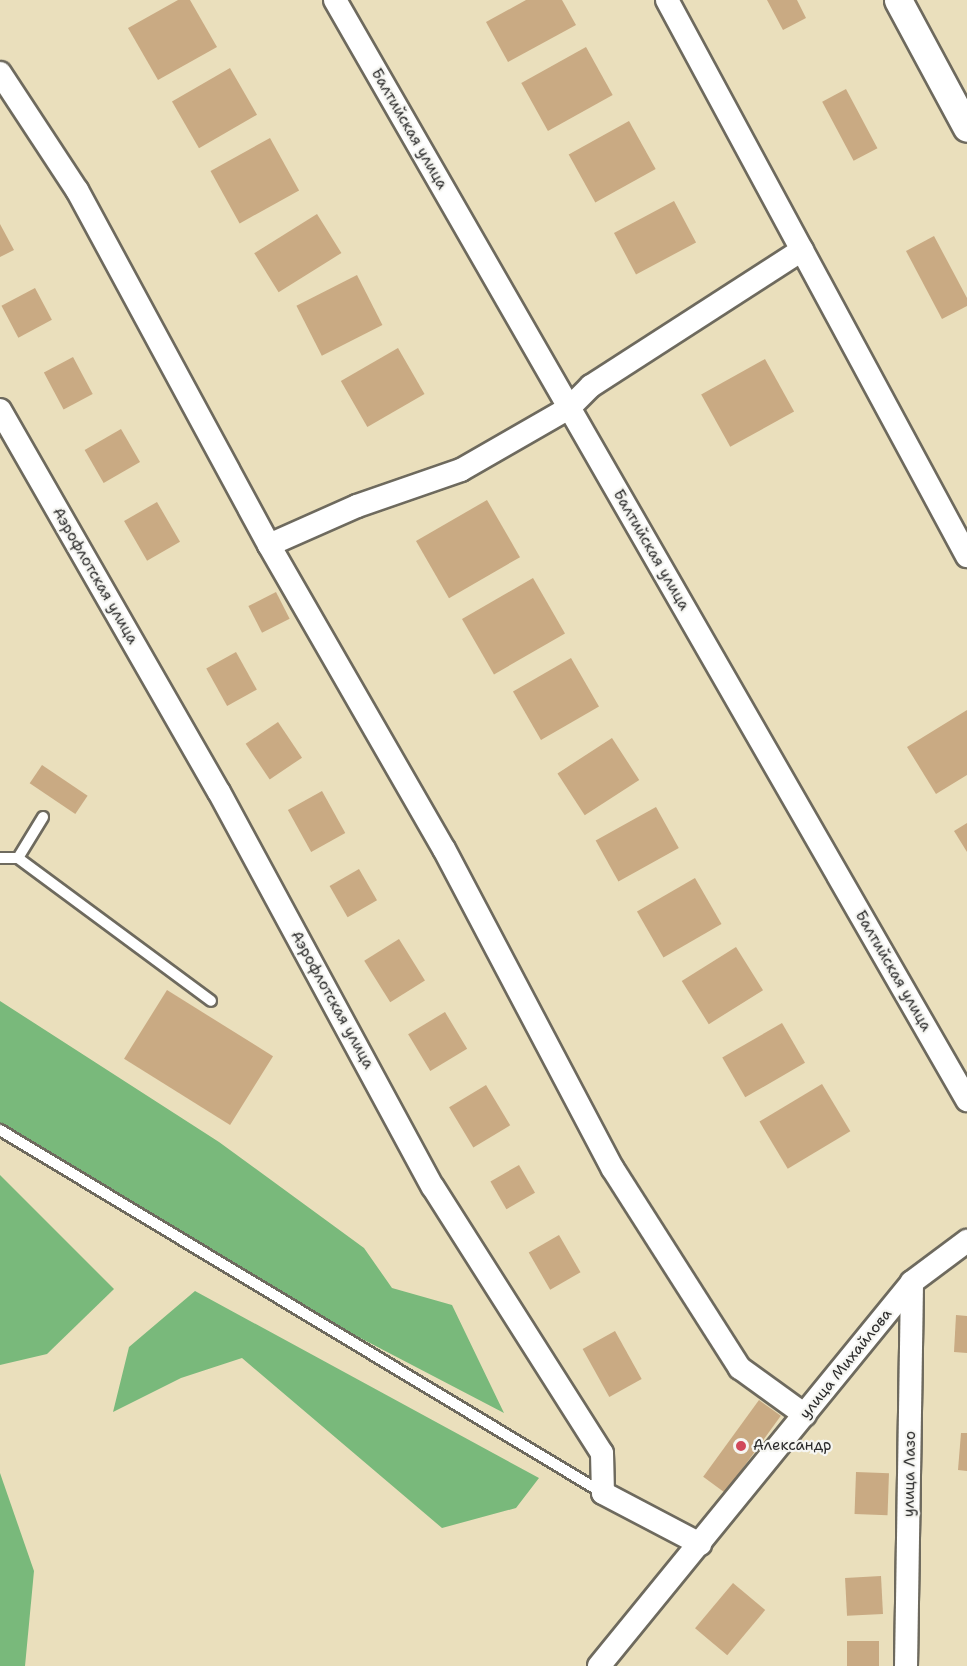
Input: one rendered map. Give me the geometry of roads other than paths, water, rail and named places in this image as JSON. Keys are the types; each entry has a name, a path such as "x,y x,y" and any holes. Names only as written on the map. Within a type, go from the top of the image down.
{"street":[{"name":"Балтийская улица","path":"335,0 967,1100"},
{"path":"667,0 967,556"},
{"path":"898,0 967,128"},
{"path":"0,73 76,190 269,545 444,849 613,1169 740,1368 805,1414"},
{"path":"269,545 357,506 461,470 569,408 591,386 802,250"},
{"name":"Аэрофлотская улица","path":"0,410 219,792 434,1187 602,1453 603,1493"},
{"name":"улица Михайлова","path":"598,1666 912,1282 967,1241"},
{"name":"улица Лазо","path":"906,1666 912,1282"},
{"path":"603,1493 700,1544"}],"lane":[{"path":"18,858 43,817"},
{"path":"0,858 18,858 211,1001"},
{"path":"0,1130 603,1493"}],"place":[{"name":"Александр","path":"741,1446"}]}
